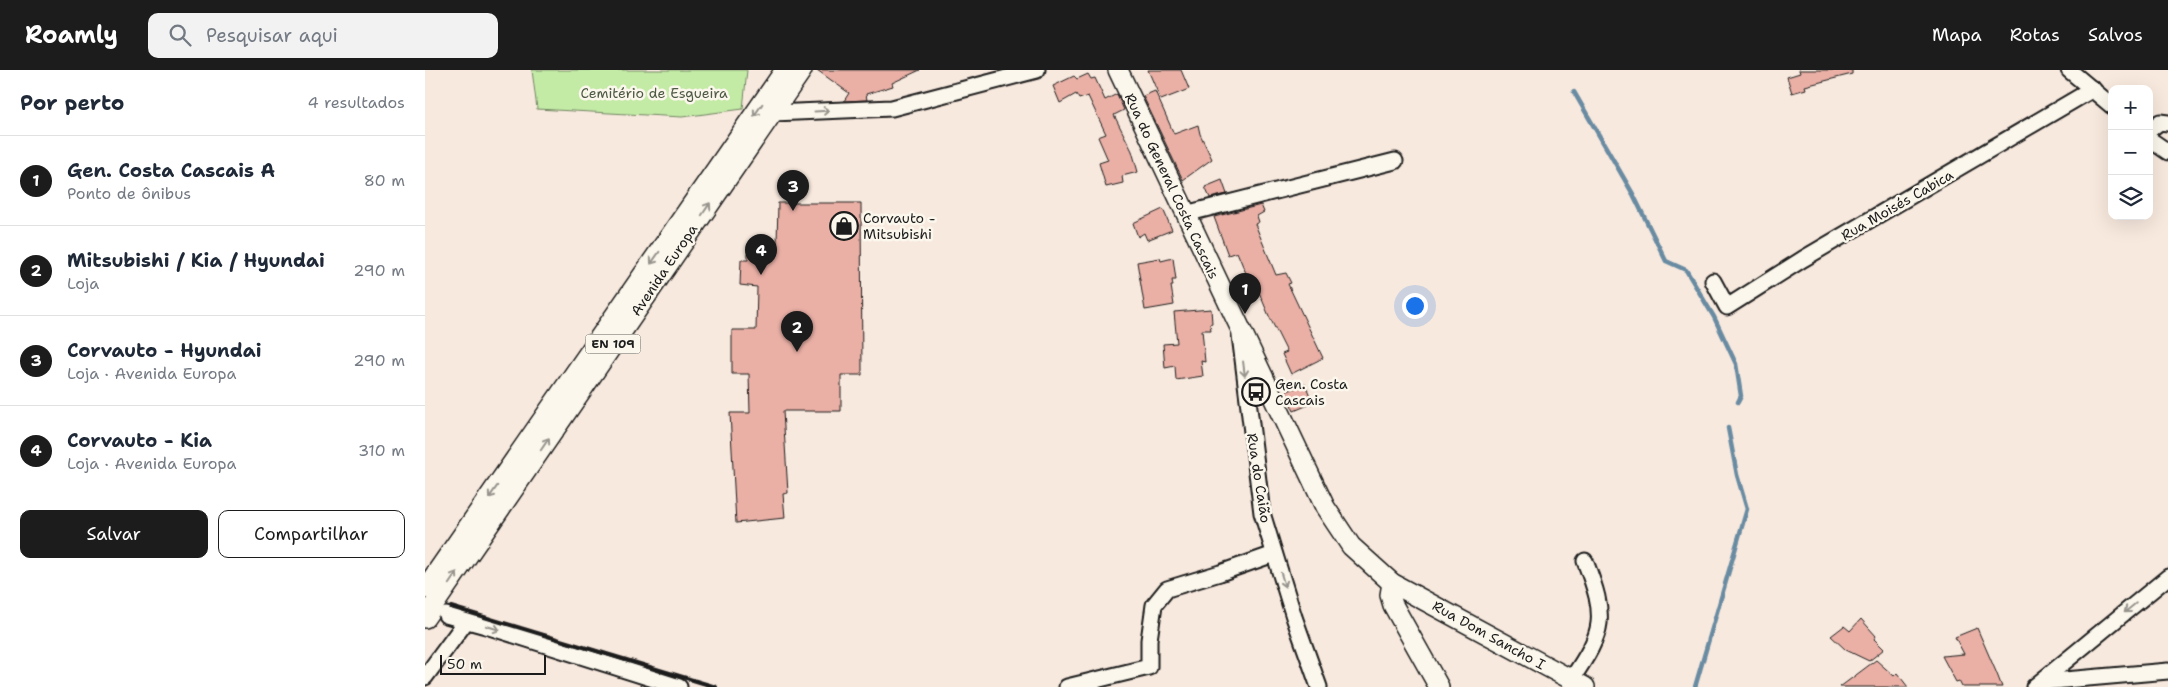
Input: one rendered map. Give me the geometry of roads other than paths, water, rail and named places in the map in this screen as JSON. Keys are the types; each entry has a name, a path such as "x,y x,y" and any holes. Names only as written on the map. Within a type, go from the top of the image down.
{"main road":[{"name":"Avenida Europa","path":"425,589 785,70"},
{"name":"Avenida Europa","path":"425,618 802,70"},
{"name":"Rua do General Costa Cascais","path":"1118,70 1325,507 1351,546 1392,582"},
{"name":"Rua Dom Sancho I","path":"1392,582 1576,685"},
{"path":"1392,582 1390,595 1393,606 1439,687"}],"street":[{"path":"773,113 892,108 1037,70"},
{"path":"2069,70 2108,102"},
{"name":"Rua Moisés Cabica","path":"1713,281 1727,307 1803,259 2093,89"},
{"path":"2153,127 2160,122 2168,122"},
{"path":"2153,142 2168,152"},
{"path":"1185,214 1395,160"},
{"name":"Rua do Caião","path":"1238,321 1262,512 1294,618 1319,687"},
{"path":"1067,687 1149,667 1149,640 1154,605 1167,589 1275,554"},
{"path":"1576,685 1597,639 1601,622 1596,590 1585,561"},
{"path":"2038,684 2168,577"},
{"path":"446,615 679,687"},
{"path":"425,677 467,620"},
{"path":"2082,647 2079,664 2095,677"},
{"path":"2038,684 2168,670"}],"waterway":[{"path":"1574,92 1633,194 1666,261 1686,270 1714,317 1736,364 1741,396 1738,402"},
{"path":"1695,687 1747,509 1737,475 1728,428"}],"railway":[{"path":"451,607 716,687"}],"place":[{"name":"Corvauto - Hyundai","path":"793,211"},
{"name":"Corvauto - Mitsubishi","path":"844,226"},
{"name":"Corvauto - Kia","path":"761,275"},
{"name":"Gen. Costa Cascais A","path":"1245,314"},
{"name":"Mitsubishi / Kia / Hyundai","path":"797,352"},
{"name":"Gen. Costa Cascais","path":"1256,392"}],"park label":[{"name":"Cemitério de Esgueira","path":"654,93"}]}
